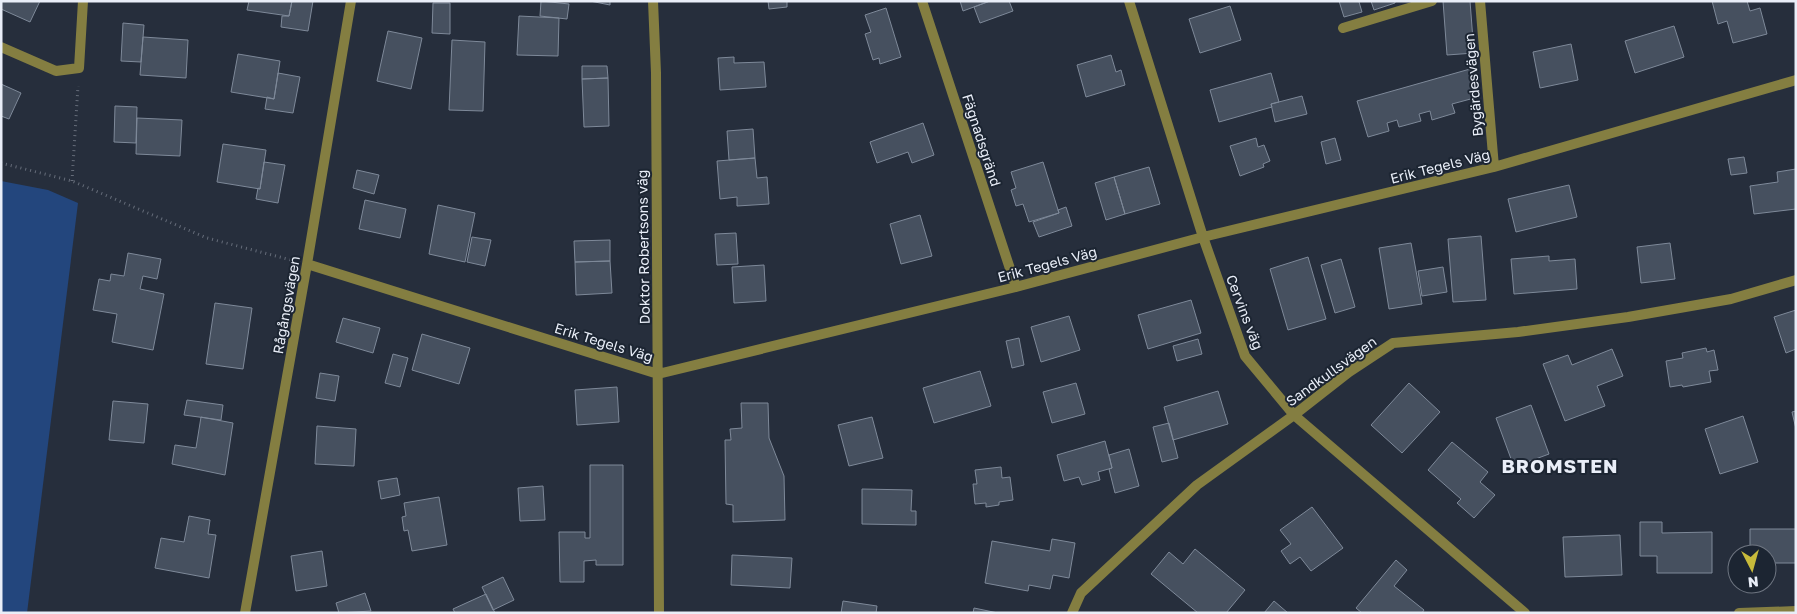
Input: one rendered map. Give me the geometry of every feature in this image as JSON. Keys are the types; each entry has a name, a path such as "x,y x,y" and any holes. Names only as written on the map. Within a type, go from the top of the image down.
{"street":[{"path":"1,47 56,71 79,68 83,1"},
{"name":"Rågångsvägen","path":"245,613 307,264 350,1"},
{"name":"Doktor Robertsons väg","path":"654,1 659,613"},
{"name":"Fägnadsgränd","path":"922,1 1016,287"},
{"name":"Cervins väg","path":"1128,1 1203,236 1245,356 1294,415 1525,613"},
{"path":"1343,28 1432,1"},
{"name":"Bygärdesvägen","path":"1480,1 1494,167"},
{"name":"Erik Tegels Väg","path":"307,264 658,374 1016,287 1203,236 1494,167 1796,80"},
{"name":"Sandkullsvägen","path":"1072,613 1081,593 1197,485 1294,415 1349,372 1393,343 1518,332 1628,317 1731,299 1796,280"},
{"path":"1739,613 1796,611"}],"path":[{"path":"72,181 79,68"},
{"path":"1,163 72,181 207,238 307,264"}],"shaded area":[{"path":"1,181 48,190 78,203 27,613 1,613"}],"building":[{"path":"1,1 40,1 30,22 1,9"},
{"path":"249,1 292,1 289,16 247,10"},
{"path":"292,1 313,1 308,31 281,27 282,16 289,16"},
{"path":"541,1 569,4 567,19 540,16"},
{"path":"590,1 610,1 610,5"},
{"path":"768,1 787,1 787,7 769,9"},
{"path":"960,1 990,1 963,11"},
{"path":"990,1 1009,1 1013,11 980,23 974,7"},
{"path":"1339,1 1362,1 1359,2 1362,12 1344,17"},
{"path":"1371,1 1395,1 1395,3 1374,10"},
{"path":"1443,1 1470,1 1474,53 1447,55"},
{"path":"1712,1 1747,1 1750,11 1760,8 1767,34 1733,43 1727,21 1718,24"},
{"path":"433,3 450,3 450,34 432,33"},
{"path":"1230,6 1241,40 1200,53 1189,19"},
{"path":"886,8 901,57 880,64 879,58 873,60 865,34 871,32 865,15"},
{"path":"519,16 559,18 558,56 517,55"},
{"path":"123,23 144,25 141,62 121,61"},
{"path":"1674,26 1684,57 1635,73 1625,41"},
{"path":"388,31 422,38 411,89 377,81"},
{"path":"143,37 188,40 186,78 140,75"},
{"path":"452,40 485,42 483,111 449,110"},
{"path":"1571,44 1578,80 1540,88 1533,52"},
{"path":"238,54 280,61 274,99 231,92"},
{"path":"1111,55 1116,72 1121,70 1125,85 1086,97 1077,65"},
{"path":"734,57 734,63 764,62 766,87 720,90 718,58"},
{"path":"582,66 607,66 608,78 582,79"},
{"path":"1470,69 1478,97 1452,104 1455,113 1432,120 1430,111 1419,114 1421,121 1399,127 1397,120 1387,123 1389,131 1368,137 1357,101"},
{"path":"278,73 300,77 293,113 265,109 267,97 274,99"},
{"path":"1271,73 1279,102 1271,104 1272,107 1219,122 1210,90"},
{"path":"608,78 609,126 584,127 582,79"},
{"path":"1,84 21,93 9,119 1,116"},
{"path":"1302,96 1307,114 1275,122 1271,104"},
{"path":"115,106 137,107 136,143 114,142"},
{"path":"137,118 182,120 180,156 136,154"},
{"path":"923,123 934,155 912,163 908,152 877,163 870,142"},
{"path":"753,129 755,158 729,160 727,131"},
{"path":"1256,138 1258,147 1264,145 1270,161 1263,164 1264,167 1240,176 1230,146"},
{"path":"1335,138 1341,160 1326,164 1321,142"},
{"path":"223,144 266,150 260,189 217,182"},
{"path":"1744,157 1747,173 1731,175 1728,159"},
{"path":"755,158 757,178 767,177 769,204 737,206 737,197 720,199 717,161"},
{"path":"264,162 285,165 278,203 256,199 258,188 260,189"},
{"path":"1043,162 1059,213 1029,222 1023,204 1016,206 1011,190 1016,188 1011,172"},
{"path":"1149,167 1160,204 1125,214 1114,177"},
{"path":"1796,169 1796,209 1754,214 1750,186 1778,182 1777,172"},
{"path":"357,170 379,175 374,194 353,188"},
{"path":"1114,177 1125,214 1106,220 1095,183"},
{"path":"1569,185 1577,217 1516,232 1508,199"},
{"path":"365,200 406,209 400,238 359,229"},
{"path":"438,205 475,213 465,262 429,254"},
{"path":"1066,207 1072,226 1039,237 1033,222 1059,213 1058,210"},
{"path":"920,215 932,256 901,264 890,224"},
{"path":"736,233 738,264 717,265 715,234"},
{"path":"1481,236 1486,300 1453,302 1448,239"},
{"path":"472,237 491,240 485,266 467,262"},
{"path":"610,240 610,261 575,262 574,241"},
{"path":"1411,243 1422,304 1389,309 1379,248"},
{"path":"1670,243 1675,279 1641,283 1637,247"},
{"path":"128,253 161,259 157,279 143,276 140,289 164,294 153,350 112,342 117,314 93,310 99,279 110,281 111,274 124,276"},
{"path":"1549,256 1549,261 1575,259 1577,289 1514,294 1511,259"},
{"path":"1308,257 1326,319 1288,330 1270,269"},
{"path":"1341,259 1355,307 1335,313 1321,265"},
{"path":"610,261 612,293 576,295 575,262"},
{"path":"764,265 766,301 734,303 732,267"},
{"path":"1443,267 1447,292 1422,296 1418,271"},
{"path":"1191,300 1201,333 1148,349 1138,315"},
{"path":"215,303 252,308 243,369 206,364"},
{"path":"1796,310 1796,349 1786,353 1774,317"},
{"path":"1069,316 1080,350 1041,362 1031,327"},
{"path":"343,318 380,328 373,353 336,342"},
{"path":"422,334 470,348 459,384 412,370"},
{"path":"1019,338 1024,365 1012,368 1006,341"},
{"path":"1198,339 1202,354 1177,361 1173,346"},
{"path":"1706,348 1707,352 1714,350 1718,370 1709,371 1711,382 1683,387 1682,385 1670,387 1666,361 1683,358 1682,353"},
{"path":"1612,349 1623,376 1597,386 1605,406 1565,421 1543,364 1568,355 1572,365"},
{"path":"393,354 408,358 400,387 385,383"},
{"path":"980,371 991,406 934,423 923,388"},
{"path":"320,373 339,376 335,401 316,398"},
{"path":"1076,383 1085,414 1052,423 1043,392"},
{"path":"1409,383 1440,412 1402,453 1371,425"},
{"path":"617,387 619,422 577,425 575,390"},
{"path":"1218,391 1228,424 1173,440 1164,407"},
{"path":"187,400 223,405 221,420 184,415"},
{"path":"113,401 148,404 144,443 109,440"},
{"path":"741,403 768,403 769,438 784,476 785,520 733,522 733,505 726,504 725,440 731,440 730,429 742,428"},
{"path":"1531,405 1549,454 1514,467 1496,418"},
{"path":"1796,411 1796,429 1792,412"},
{"path":"1743,416 1758,462 1720,474 1705,429"},
{"path":"201,417 233,423 225,475 172,464 175,445 196,448"},
{"path":"872,417 883,458 849,466 838,425"},
{"path":"1169,423 1178,458 1162,462 1153,427"},
{"path":"317,426 356,429 354,466 315,464"},
{"path":"1105,441 1112,468 1098,472 1100,480 1082,485 1079,477 1064,481 1057,455"},
{"path":"1452,442 1488,472 1480,482 1495,495 1474,518 1457,503 1461,499 1428,470"},
{"path":"1129,449 1139,486 1115,493 1109,469 1112,468 1109,455"},
{"path":"590,465 623,465 623,565 596,565 596,560 584,561 584,582 560,582 559,532 585,532 585,538 590,538"},
{"path":"1001,467 1002,478 1010,477 1013,500 999,502 999,505 986,507 986,503 975,504 973,484 977,484 975,470"},
{"path":"397,478 400,495 381,499 378,481"},
{"path":"543,486 545,520 520,521 518,488"},
{"path":"862,489 912,490 911,511 916,511 916,525 862,524"},
{"path":"439,497 447,545 412,551 408,530 404,531 402,517 406,516 404,503"},
{"path":"1312,507 1343,548 1311,571 1300,557 1290,564 1281,551 1291,544 1280,530"},
{"path":"189,516 210,520 208,534 216,535 209,578 155,568 161,538 184,542"},
{"path":"1640,522 1662,522 1662,533 1712,532 1712,573 1657,573 1657,556 1640,556"},
{"path":"1750,529 1796,529 1796,563 1777,563 1777,544 1750,544"},
{"path":"1620,535 1622,575 1565,577 1563,537"},
{"path":"1052,539 1075,543 1069,578 1053,575 1050,589 1029,585 1028,591 985,583 992,541 1050,551"},
{"path":"1195,549 1245,590 1226,613 1198,613 1151,574 1169,552 1183,564"},
{"path":"322,551 327,586 296,591 291,556"},
{"path":"732,555 792,558 790,588 731,585"},
{"path":"1396,560 1407,570 1394,586 1424,610 1422,613 1362,613 1356,608"},
{"path":"503,577 514,600 493,610 482,587"},
{"path":"365,593 371,611 339,613 336,603"},
{"path":"486,594 495,613 455,613 453,609"},
{"path":"843,601 877,606 876,613 841,613"},
{"path":"1274,601 1288,613 1264,613"},
{"path":"974,608 998,613 973,613"}],"district":[{"name":"BROMSTEN","path":"1560,465"}]}
